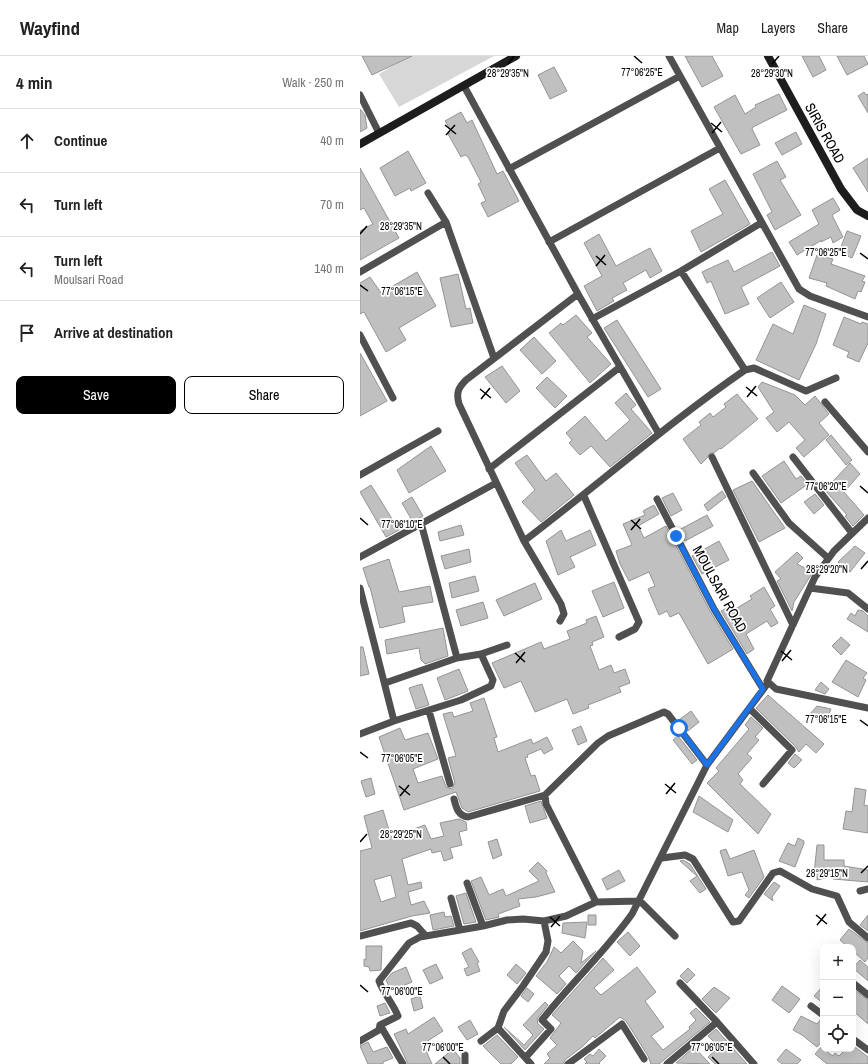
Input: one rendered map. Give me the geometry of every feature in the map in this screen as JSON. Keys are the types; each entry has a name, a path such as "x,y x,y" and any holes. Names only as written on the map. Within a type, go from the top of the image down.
{"street":[{"path":"360,144 516,56"},
{"path":"669,56 799,289 810,296 868,317"},
{"name":"SIRIS ROAD","path":"768,56 841,189 857,210 868,216"},
{"path":"509,169 680,76"},
{"path":"464,86 592,319 659,434"},
{"path":"360,95 379,133"},
{"path":"549,242 720,148"},
{"path":"428,192 446,222 494,358"},
{"path":"360,272 446,222"},
{"path":"592,319 681,271 761,223"},
{"path":"681,271 745,370"},
{"path":"560,621 564,614 561,604 524,541 457,398 458,390 461,385 578,294"},
{"path":"360,335 393,398"},
{"path":"489,468 620,367"},
{"path":"524,541 584,496 659,434 745,370 754,368 806,391 836,378"},
{"path":"825,402 868,452"},
{"path":"360,475 438,431"},
{"path":"712,457 793,625"},
{"path":"793,457 852,533"},
{"path":"753,473 789,523 828,558"},
{"path":"360,557 496,483"},
{"path":"584,496 639,622 635,629 619,638"},
{"name":"MOULSARI ROAD","path":"657,499 714,609 765,686"},
{"path":"526,1057 551,1029 542,1020 561,996 622,928 640,901 662,858 684,808 707,765 750,709 765,686 767,678 810,588 828,558 868,518"},
{"path":"421,523 456,658"},
{"path":"360,588 394,721"},
{"path":"810,588 848,593 868,609"},
{"path":"385,683 456,658 481,654 507,645"},
{"path":"360,734 394,721 461,700 491,686 493,680 481,654"},
{"path":"765,686 868,708"},
{"path":"750,709 792,750 763,784"},
{"path":"429,711 450,784"},
{"path":"454,799 459,812 468,817 545,795 603,739 664,712 668,714 707,765"},
{"path":"545,795 546,804 596,902"},
{"path":"662,858 685,856 693,859 734,922 739,921 773,873 780,872 812,889 837,896 849,922 868,938"},
{"path":"467,883 483,926"},
{"path":"860,891 868,889"},
{"path":"451,898 460,930"},
{"path":"360,1041 379,1030 380,1025 398,1016 393,1003 381,987 380,978 409,943 426,936 514,919 544,921 566,916 596,902 640,901 675,936"},
{"path":"481,1041 498,1028 504,1011 546,952 548,941 544,921"},
{"path":"360,936 406,923 417,926 426,936"},
{"path":"680,983 754,1064"},
{"path":"856,985 868,995"},
{"path":"811,1006 820,1013"},
{"path":"667,1064 717,1022"},
{"path":"568,1064 622,1024 644,1059"},
{"path":"380,1025 403,1064"},
{"path":"498,1028 532,1064"},
{"path":"856,1041 868,1050"},
{"path":"465,1055 466,1064"}],"shaded area":[{"path":"409,56 494,56 399,107 379,74"}],"building":[{"path":"362,56 412,56 372,75"},
{"path":"685,56 712,56 723,76 702,87"},
{"path":"802,56 819,56 826,70 813,77"},
{"path":"837,56 864,56 868,64 847,75"},
{"path":"554,67 567,91 550,99 538,75"},
{"path":"864,92 866,95 868,94 868,113 858,96"},
{"path":"779,94 787,110 753,127 752,129 760,145 741,154 714,107 735,95 745,114 756,107 755,105"},
{"path":"360,109 365,115 367,128 360,132"},
{"path":"461,112 467,123 472,120 497,174 503,171 519,201 488,217 481,203 486,201 478,184 481,182 468,157 465,155 461,157 448,134 452,132 445,121"},
{"path":"796,132 802,144 782,155 775,143"},
{"path":"408,151 426,183 411,191 410,188 395,196 380,168"},
{"path":"868,158 868,192 853,168"},
{"path":"777,161 786,177 780,180 801,215 775,230 767,215 772,212 753,174"},
{"path":"360,168 399,238 360,260 360,231 373,224 364,208 360,210"},
{"path":"725,180 750,224 701,252 691,231 723,214 709,189"},
{"path":"833,198 840,210 832,215 843,237 833,243 831,237 821,242 822,240 797,255 789,242 819,224 812,210"},
{"path":"847,231 861,236 852,258 839,252"},
{"path":"599,234 616,266 650,248 662,271 650,278 646,270 623,283 627,290 612,298 614,301 597,311 584,286 602,276 584,243"},
{"path":"772,252 780,266 741,287 749,304 725,314 711,281 707,283 702,272 728,260 734,272"},
{"path":"817,255 833,259 831,264 865,276 862,281 865,282 861,292 858,291 855,299 826,286 827,283 809,278"},
{"path":"417,272 436,306 399,328 406,340 386,352 364,312 360,314 360,283 370,277 381,293"},
{"path":"458,274 466,309 470,308 473,323 451,327 440,278"},
{"path":"781,282 794,302 770,318 757,298"},
{"path":"804,305 826,314 816,344 799,380 756,360 773,324 793,334"},
{"path":"576,315 592,333 587,337 611,364 590,383 549,333 561,323 563,325"},
{"path":"844,317 861,324 862,322 868,324 868,343 859,362 847,357 849,352 833,345"},
{"path":"617,320 661,389 648,397 604,328"},
{"path":"534,337 556,361 542,374 520,350"},
{"path":"360,353 387,401 360,416"},
{"path":"502,366 520,391 506,403 485,377"},
{"path":"547,377 567,396 555,408 536,388"},
{"path":"762,382 795,395 805,405 815,396 829,414 819,423 829,435 804,457 796,448 805,440 789,422 777,432 766,418 774,412 758,387"},
{"path":"626,393 636,405 631,409 652,433 610,467 591,446 580,455 569,443 572,440 566,433 585,416 606,441 630,420 615,403"},
{"path":"737,394 758,419 721,449 720,448 714,453 710,453 701,464 683,439 701,425 699,422 710,413 713,417 726,407 724,404"},
{"path":"831,435 852,460 846,465 826,440"},
{"path":"431,446 446,471 409,493 397,470"},
{"path":"527,455 546,481 556,473 574,495 541,522 522,502 535,490 515,463"},
{"path":"784,461 796,479 801,476 808,484 781,503 762,476"},
{"path":"850,463 860,474 844,492 864,515 853,526 845,516 847,515 825,490"},
{"path":"752,481 785,528 759,542 733,490"},
{"path":"371,485 399,530 386,537 360,492"},
{"path":"722,491 726,497 708,511 704,505"},
{"path":"673,493 682,510 671,516 662,498"},
{"path":"815,494 824,505 814,514 804,502"},
{"path":"412,497 423,516 413,522 402,503"},
{"path":"654,505 659,514 638,526 644,538 666,526 710,611 733,649 708,664 679,613 670,617 667,611 659,615 648,589 655,586 649,572 629,581 620,564 616,551 632,545 623,524 645,515 643,511"},
{"path":"707,515 713,526 685,541 679,530"},
{"path":"461,525 464,535 440,541 438,532"},
{"path":"561,530 566,541 590,530 596,545 570,557 575,567 558,575 546,541"},
{"path":"719,541 729,560 702,574 692,556"},
{"path":"855,546 865,553 850,572 838,562"},
{"path":"469,549 471,562 445,569 441,556"},
{"path":"797,552 803,558 797,564 813,572 794,602 792,611 777,581 781,579 775,572"},
{"path":"389,559 399,592 430,586 433,602 402,607 405,622 380,628 370,587 363,568"},
{"path":"475,576 479,591 452,598 449,583"},
{"path":"614,582 624,608 603,617 592,591"},
{"path":"535,583 542,599 504,616 496,600"},
{"path":"764,587 775,606 770,609 778,623 771,627 767,621 746,634 754,649 747,654 721,611 729,607 732,611 752,599 750,596"},
{"path":"483,602 488,618 461,626 456,610"},
{"path":"858,610 863,611 868,616 868,632 847,619 851,613 855,616"},
{"path":"596,616 604,637 592,642 593,645 590,646 599,670 611,665 614,673 625,669 630,683 619,687 621,692 588,705 589,708 573,714 567,699 535,712 521,681 504,688 492,663 541,642 544,649 570,639 567,631 587,623 586,620"},
{"path":"443,628 448,656 425,664 421,660 419,648 387,654 385,640"},
{"path":"841,637 850,645 841,655 832,646"},
{"path":"360,647 363,647 369,674 360,676"},
{"path":"846,660 867,673 863,678 866,680 858,697 832,682"},
{"path":"459,669 468,691 445,700 437,678"},
{"path":"821,682 829,689 825,694 815,690"},
{"path":"422,684 429,705 416,709 409,688"},
{"path":"768,695 824,744 816,753 806,744 799,752 795,746 756,708"},
{"path":"484,698 497,737 494,738 498,752 531,739 533,744 547,737 553,749 544,754 541,749 527,755 528,757 525,758 531,776 535,775 540,791 468,812 462,808 456,792 404,810 379,737 400,728 405,740 428,733 438,759 413,769 418,783 442,776 446,787 452,789 455,783 448,758 456,756 443,714 452,712 454,717 473,711 470,703"},
{"path":"817,706 831,709 822,724 810,714"},
{"path":"691,711 699,722 688,731 679,720"},
{"path":"751,717 763,728 755,737 759,740 747,754 752,758 738,774 743,780 740,784 771,814 758,834 707,783 719,771 716,768 749,729 745,725"},
{"path":"581,726 587,741 578,745 572,730"},
{"path":"678,736 697,760 692,764 673,740"},
{"path":"795,754 802,760 794,768 788,763"},
{"path":"371,778 375,794 366,797 361,781"},
{"path":"855,788 866,790 864,805 868,806 868,833 843,829 846,811 852,812"},
{"path":"699,796 733,820 728,832 693,812"},
{"path":"541,801 547,818 530,823 525,806"},
{"path":"383,810 391,837 425,825 431,839 444,836 440,823 459,819 466,822 467,830 459,832 462,845 450,848 453,858 444,861 441,851 432,853 431,849 402,859 408,885 421,882 422,888 408,892 411,905 424,901 430,913 412,916 360,931 360,851 372,848 364,816","holes":["391,875 396,897 381,902 374,880"]},
{"path":"798,838 804,841 804,843 795,867 779,861 788,843 795,846"},
{"path":"497,839 502,855 493,859 488,842"},
{"path":"817,845 824,845 824,860 844,860 844,866 868,870 868,882 833,879 833,876 817,880 817,875 814,874"},
{"path":"726,849 730,859 754,850 764,877 749,898 745,895 749,890 742,872 728,876 720,851"},
{"path":"683,860 690,864 706,889 700,893 690,881 697,876 680,861"},
{"path":"538,862 547,871 546,873 555,892 536,897 518,899 520,906 498,914 499,917 486,920 471,881 481,877 489,895 503,889 506,896 539,881 529,871"},
{"path":"619,870 625,881 607,890 602,879"},
{"path":"774,882 780,886 772,897 773,901 764,894"},
{"path":"466,893 476,922 464,924 456,896"},
{"path":"444,912 445,917 451,916 454,926 433,930 430,915"},
{"path":"588,915 596,915 596,925 588,925"},
{"path":"868,915 868,931 860,925"},
{"path":"587,922 585,938 562,933 563,923"},
{"path":"849,929 868,943 868,958 865,962 856,954 856,944 845,944 840,940"},
{"path":"628,932 640,946 630,956 617,942"},
{"path":"573,941 583,951 581,963 596,951 576,973 569,966 559,976 566,984 557,994 536,976 547,962 554,947 561,953"},
{"path":"366,946 382,946 381,970 370,971 369,967 364,966 364,959 366,960"},
{"path":"471,948 479,962 477,963 480,971 467,976 464,969 469,967 462,953"},
{"path":"603,958 614,970 594,988 601,995 637,967 656,992 645,1001 664,1027 651,1036 663,1050 690,1029 689,1027 696,1020 690,1013 696,1008 710,1022 659,1064 651,1064 648,1056 626,1021 620,1017 595,1038 593,1036 565,1060 563,1064 544,1064 550,1058 547,1054 557,1045 550,1038 561,1023 552,1015"},
{"path":"860,960 868,967 868,981 856,971 856,965"},
{"path":"436,964 443,978 430,984 423,970"},
{"path":"516,964 526,973 517,984 507,975"},
{"path":"406,967 412,982 391,991 386,980 392,973"},
{"path":"688,968 695,975 687,983 680,976"},
{"path":"782,986 800,999 789,1013 772,1000"},
{"path":"714,987 730,998 716,1013 702,999"},
{"path":"527,988 534,994 528,1002 521,996"},
{"path":"820,989 820,1001 814,996"},
{"path":"856,991 868,1000 868,1024 856,1014"},
{"path":"420,996 423,1008 414,1011 411,999"},
{"path":"545,1002 548,1005 537,1019 538,1024 544,1029 525,1050 504,1027 524,1045 533,1035 523,1025"},
{"path":"385,1003 390,1013 380,1016 377,1006"},
{"path":"801,1016 817,1024 820,1020 820,1044 817,1047 793,1030"},
{"path":"434,1017 443,1031 423,1044 432,1064 408,1064 394,1034 406,1029 408,1034"},
{"path":"470,1020 478,1034 467,1040 458,1027"},
{"path":"716,1029 747,1064 715,1064 708,1057 719,1047 708,1036"},
{"path":"497,1035 518,1057 511,1064 501,1064 483,1046"},
{"path":"368,1042 373,1052 387,1047 393,1058 383,1062 383,1064 368,1064 360,1046"},
{"path":"694,1047 710,1064 676,1063"},
{"path":"820,1048 820,1052 827,1052 833,1056 835,1053 839,1056 843,1052 856,1052 856,1048 868,1057 868,1064 827,1064 815,1054"},
{"path":"453,1049 460,1058 460,1064 435,1064"},
{"path":"599,1049 606,1056 599,1063 600,1064 585,1064 587,1062 584,1059 590,1054 593,1056"},
{"path":"786,1049 801,1060 797,1064 782,1064 777,1060"}],"route":[{"path":"676,536 714,609 763,689 750,709 707,765 679,728"}]}
